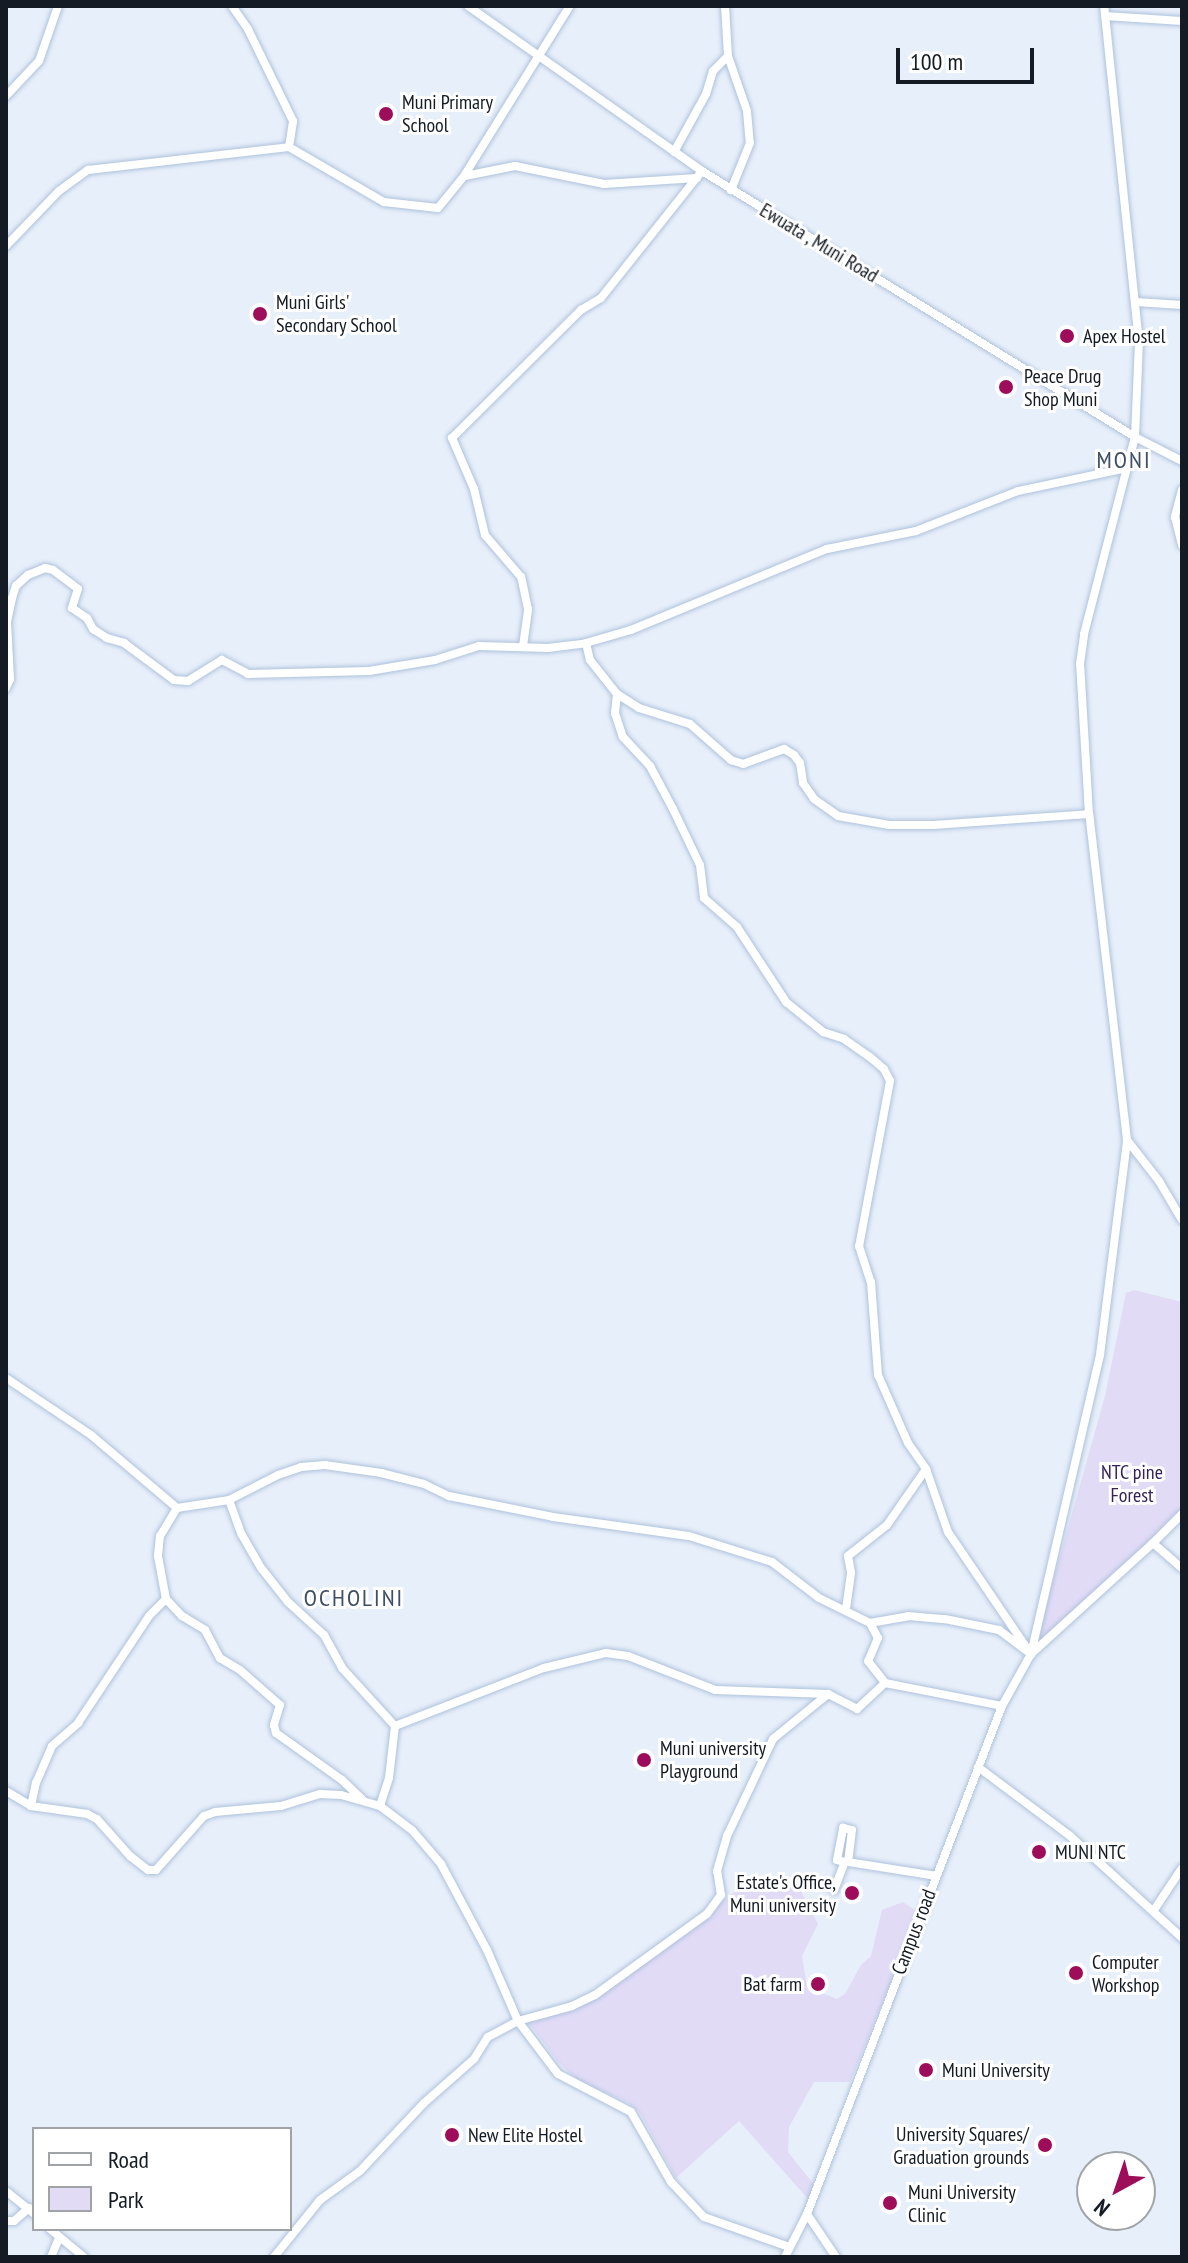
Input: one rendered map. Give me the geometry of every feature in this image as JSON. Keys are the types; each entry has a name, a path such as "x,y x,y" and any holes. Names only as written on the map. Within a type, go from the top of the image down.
{"street":[{"path":"6,96 39,61 58,6"},
{"path":"232,6 248,29 293,121 289,147"},
{"name":"Ewuata , Muni Road","path":"468,6 674,152 699,175 731,190 1135,437 1182,461"},
{"path":"6,246 59,191 88,170 289,147 374,198 397,205 438,208 464,176 542,56 570,6"},
{"path":"725,6 728,56 747,111 750,143 731,190"},
{"path":"1031,1654 1100,1355 1127,1140 1089,814 1080,664 1084,634 1135,437 1139,343 1104,11 1182,21"},
{"path":"674,152 706,94 713,71 728,56"},
{"path":"464,176 515,166 604,184 699,175"},
{"path":"523,646 528,609 521,577 485,535 474,489 452,438 581,310 601,298 699,175"},
{"path":"1136,302 1182,305"},
{"path":"6,688 10,679 7,622 12,598 16,586 28,575 45,568 53,570 78,589 72,608 87,618 93,629 107,638 124,643 169,677 182,682 222,660 248,674 334,674 427,662 479,646 548,648 586,643 631,630 827,549 916,531 1018,491 1127,468"},
{"path":"1182,490 1175,517 1182,545"},
{"path":"586,643 590,660 617,694 639,708 690,724 731,760 743,764 784,749 800,763 803,783 814,799 838,816 889,825 933,825 1089,814"},
{"path":"617,694 615,713 623,737 650,766 673,809 700,865 704,898 737,927 786,1002 823,1032 844,1039 870,1057 884,1069 890,1081 859,1246 871,1282 878,1375 908,1443 926,1469 948,1532 1031,1654"},
{"path":"1127,1140 1159,1181 1182,1220"},
{"path":"6,1378 91,1435 177,1508"},
{"path":"362,1800 342,1780 276,1733 274,1725 282,1709 280,1705 240,1670 220,1658 205,1630 182,1616 166,1599 159,1546 167,1520 177,1508 229,1500 301,1467 325,1465 381,1473 424,1484 449,1496 553,1517 689,1536 772,1562 819,1598 870,1623 878,1638 868,1661 885,1683 1002,1706"},
{"path":"846,1609 851,1572 848,1556 887,1525 926,1469"},
{"path":"229,1500 242,1535 262,1569 288,1602 324,1635 342,1668 395,1726 389,1778 380,1806"},
{"path":"1031,1654 1182,1514"},
{"path":"1153,1543 1182,1568"},
{"path":"31,1806 36,1783 52,1746 78,1723 149,1616 166,1599"},
{"path":"870,1623 908,1616 945,1619 999,1630 1031,1654"},
{"path":"395,1726 480,1690 544,1668 606,1653 628,1656 715,1690 828,1694 857,1709 885,1683"},
{"name":"Campus road","path":"785,2257 807,2214 1002,1706 1031,1654"},
{"path":"274,2257 320,2200 360,2171 424,2103 474,2059 488,2037 518,2021 572,2006 595,1995 707,1914 721,1895 717,1871 727,1836 773,1739 828,1694"},
{"path":"978,1767 1069,1835 1182,1938"},
{"path":"6,1791 31,1806 87,1814 106,1827 141,1866 156,1870 204,1816 215,1812 281,1806 320,1794 380,1806 412,1830 441,1864 487,1950 518,2021 558,2074 631,2112 671,2182 704,2217 789,2247"},
{"path":"834,1890 845,1862 837,1860 843,1828 852,1830 848,1862 936,1876"},
{"path":"1154,1910 1182,1868"},
{"path":"6,2191 32,2211 14,2221 6,2221"},
{"path":"807,2214 836,2257"},
{"path":"52,2231 84,2257"},
{"path":"51,2257 59,2238"}],"green space":[{"name":"NTC pine Forest","path":"1134,1290 1182,1302 1182,1511 1034,1649 1105,1396 1126,1293"},
{"path":"754,1876 772,1885 797,1884 818,1924 802,1956 807,1987 837,1999 845,1994 861,1965 871,1956 882,1910 903,1902 919,1913 850,2082 814,2082 789,2127 788,2152 815,2186 809,2200 739,2121 676,2178 640,2113 627,2102 579,2081 558,2062 526,2019 568,2009 656,1956"}],"place":[{"name":"Muni Primary School","path":"386,114"},
{"name":"Muni Girls' Secondary School","path":"260,314"},
{"name":"Apex Hostel","path":"1067,336"},
{"name":"Peace Drug Shop Muni","path":"1006,387"},
{"name":"Muni university Playground","path":"644,1760"},
{"name":"MUNI NTC","path":"1039,1852"},
{"name":"Estate's Office, Muni university","path":"852,1893"},
{"name":"Computer Workshop","path":"1076,1973"},
{"name":"Bat farm","path":"818,1984"},
{"name":"Muni University","path":"926,2070"},
{"name":"New Elite Hostel","path":"452,2135"},
{"name":"University Squares/ Graduation grounds","path":"1045,2145"},
{"name":"Muni University Clinic","path":"890,2203"}],"district":[{"name":"MONI","path":"1124,460"},
{"name":"OCHOLINI","path":"354,1598"}]}
